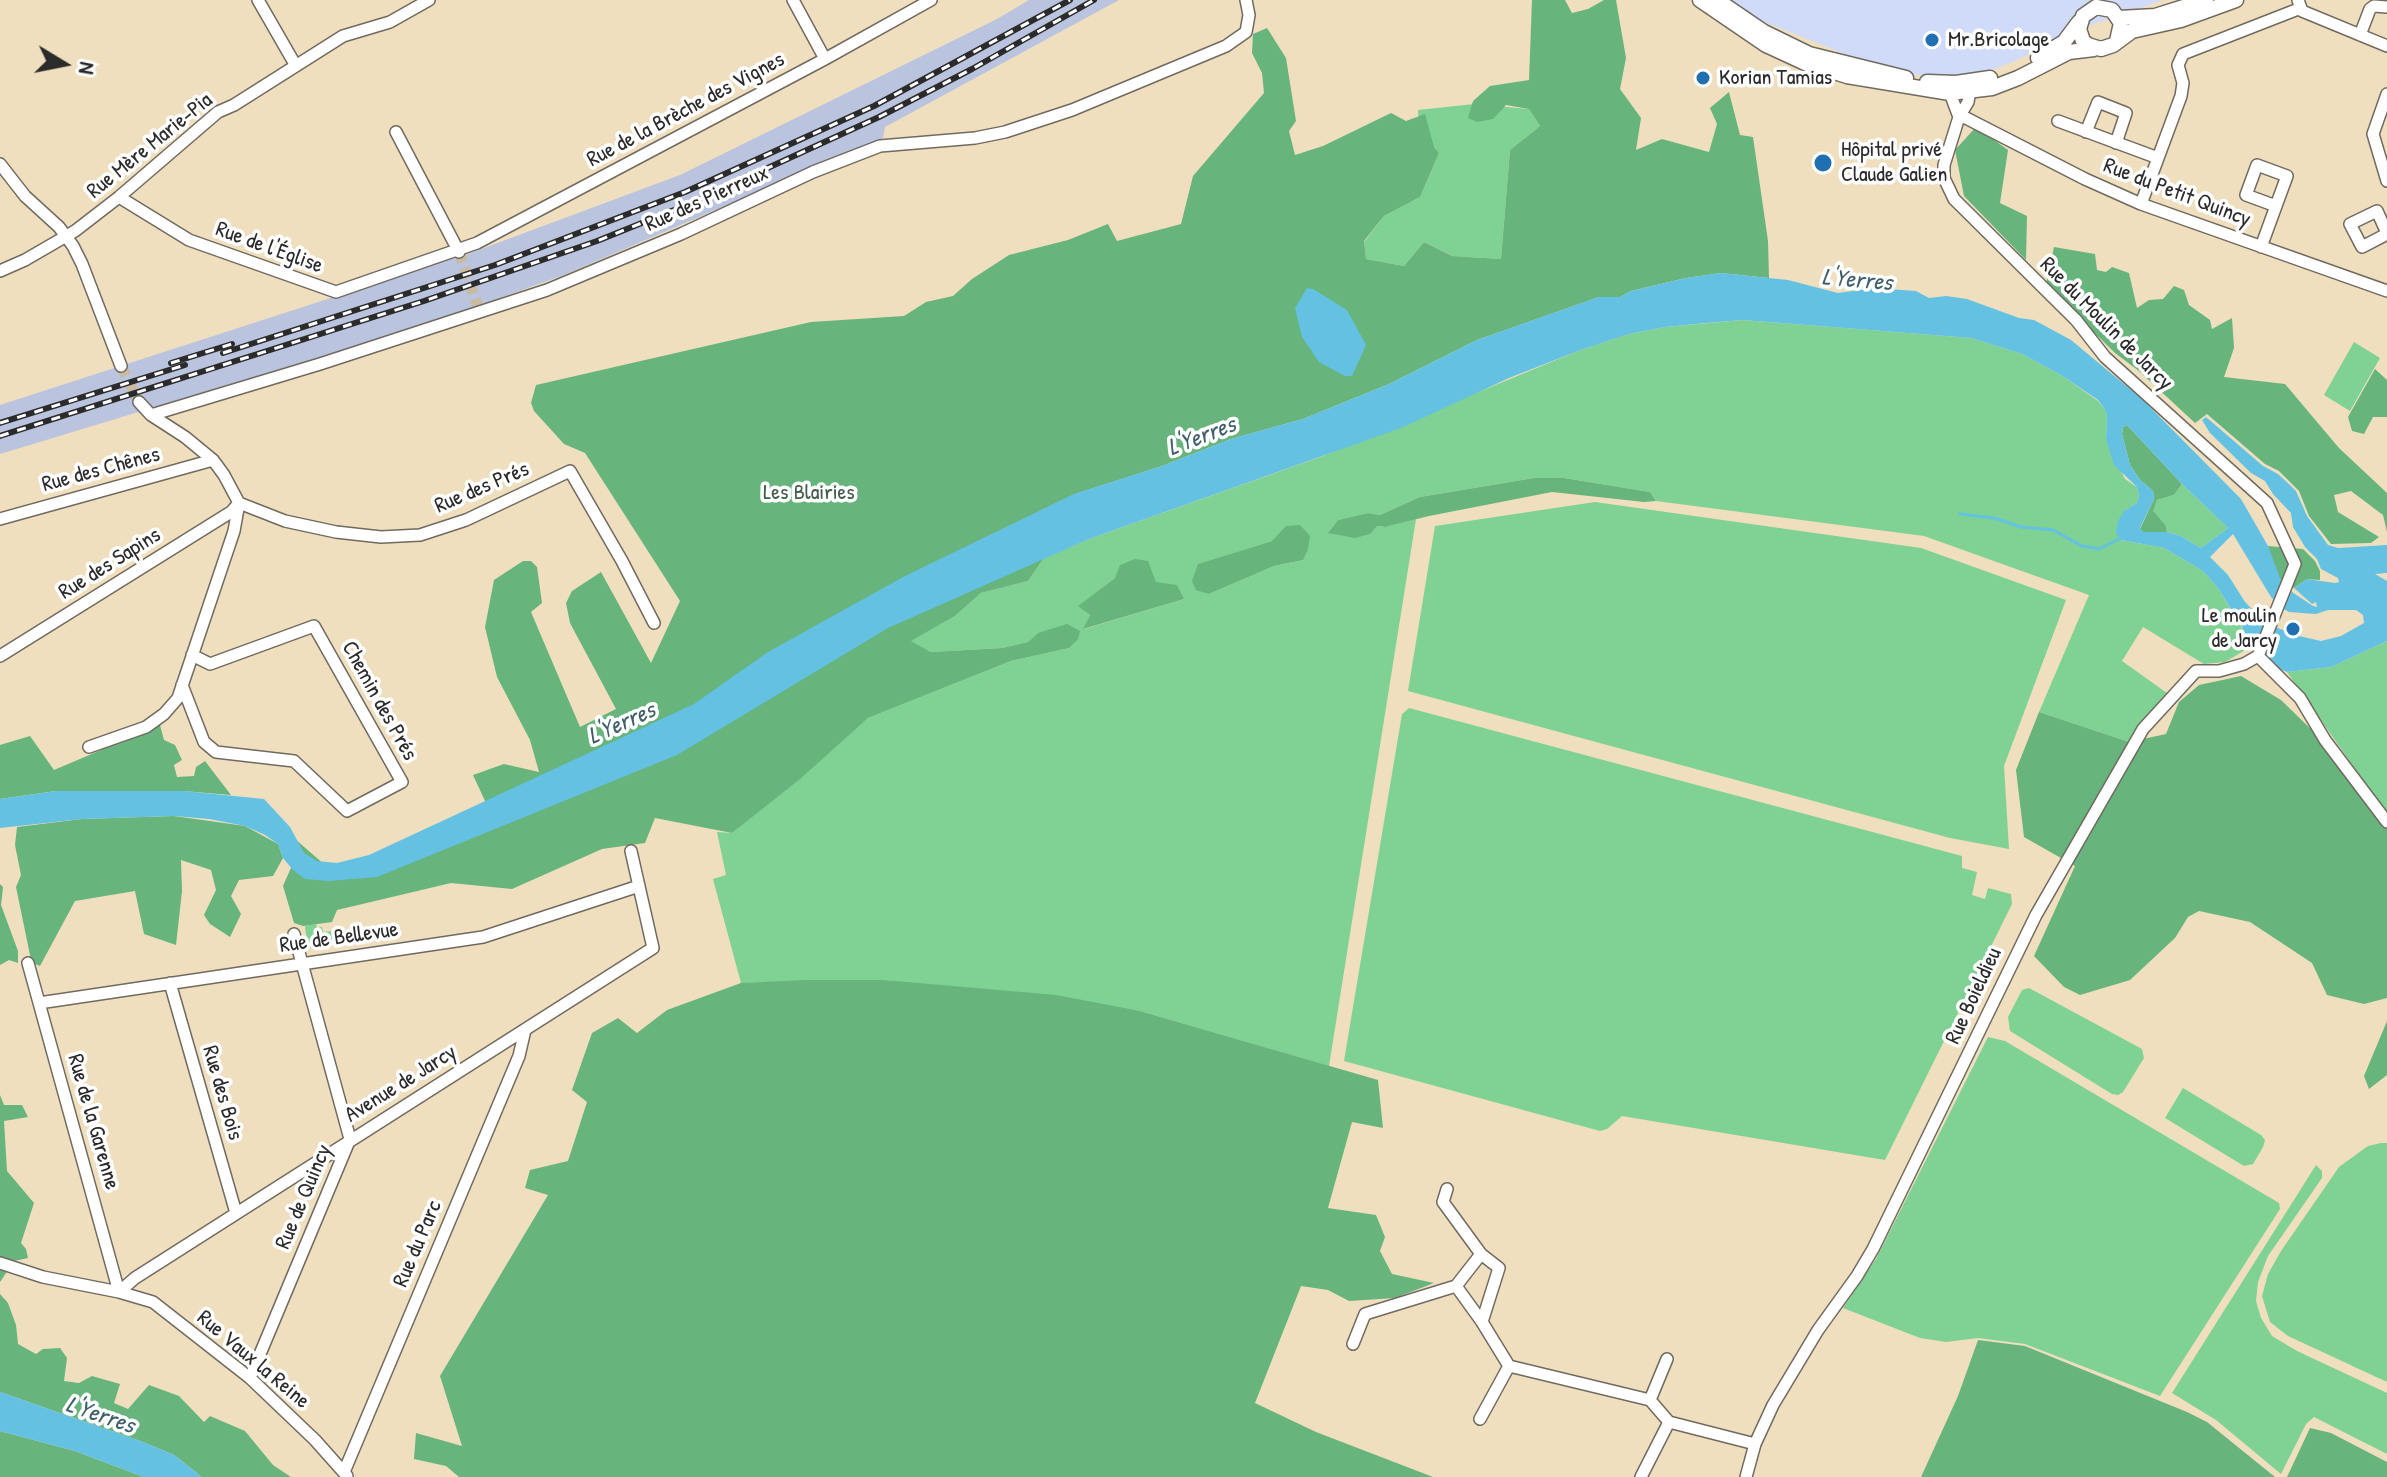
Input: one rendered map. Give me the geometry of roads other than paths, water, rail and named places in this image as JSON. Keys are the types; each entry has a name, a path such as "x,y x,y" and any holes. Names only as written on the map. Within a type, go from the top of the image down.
{"main road":[{"path":"1700,0 1766,45 1805,63 1847,76 1950,93 1992,88 2069,52 2107,48 2132,31 2181,20 2236,0"},
{"path":"1717,0 1753,26 1809,54 1937,83 2001,76 2064,42 2084,12 2096,7 2155,16 2206,0"},
{"path":"2109,9 2121,27 2117,41"},
{"path":"2084,12 2083,41 2094,49"}],"street":[{"path":"258,0 296,66"},
{"name":"Rue Mère Marie-Pia","path":"0,271 66,237 119,197 218,112 343,36 390,22 429,0"},
{"path":"793,0 825,59"},
{"name":"Rue de la Brèche des Vignes","path":"459,252 931,0"},
{"name":"Rue des Pierreux","path":"151,415 547,290 681,234 813,172 880,146 975,138 1005,132 1086,105 1226,46 1246,32 1249,15 1246,0"},
{"path":"2141,204 2181,96 2183,83 2178,65 2183,54 2299,4 2302,11 2387,46"},
{"path":"2360,35 2370,9 2374,6 2387,7"},
{"name":"Rue du Moulin de Jarcy","path":"1970,91 1944,165 1944,178 1954,199 2076,320 2105,357 2267,503 2295,564 2258,656"},
{"path":"1950,93 1959,117"},
{"path":"2387,94 2373,134 2387,181"},
{"path":"2086,132 2098,102 2126,113 2116,143"},
{"name":"Rue du Petit Quincy","path":"1959,117 2141,204 2387,291"},
{"path":"2058,121 2158,158"},
{"path":"396,132 459,252"},
{"path":"0,164 25,196 66,237 82,264 121,366"},
{"name":"Rue de l'Église","path":"119,197 189,240 328,291 336,292 459,252"},
{"path":"2261,247 2276,206"},
{"path":"89,747 146,727 164,714 178,698 234,531 239,503 213,460 151,415 139,402"},
{"name":"Rue des Chênes","path":"0,519 213,460"},
{"name":"Rue des Prés","path":"239,503 285,521 336,532 381,537 420,535 466,520 570,471 654,623"},
{"name":"Rue des Sapins","path":"0,656 231,512 239,503"},
{"name":"Chemin des Prés","path":"182,685 204,742 216,752 294,761 347,811 402,782 314,626 210,664 192,655"},
{"path":"2258,656 2300,698 2325,740 2387,822"},
{"name":"Rue Boieldieu","path":"1746,1477 1755,1444 1773,1405 1873,1249 2036,915 2143,729 2196,671 2219,671 2244,664 2258,656"},
{"path":"631,851 639,886"},
{"name":"Rue de Bellevue","path":"39,1003 483,937 639,886"},
{"name":"Avenue de Jarcy","path":"119,1292 135,1278 330,1155 350,1139 653,948 639,886"},
{"name":"Rue de Quincy","path":"250,1378 350,1139 294,934"},
{"name":"Rue de la Garenne","path":"28,963 119,1292"},
{"name":"Rue des Bois","path":"170,983 236,1213"},
{"name":"Rue du Parc","path":"346,1475 519,1056 525,1030"},
{"path":"1447,1189 1443,1202 1481,1254 1499,1268 1482,1322"},
{"path":"1353,1344 1365,1314 1456,1286 1481,1254"},
{"name":"Rue Vaux la Reine","path":"5,1264 43,1277 153,1302 250,1378 346,1475"},
{"path":"1456,1286 1509,1366 1650,1400 1669,1422 1755,1444"},
{"path":"1650,1400 1667,1359"},
{"path":"1480,1419 1509,1366"},
{"path":"1641,1477 1669,1422"}],"water":[{"path":"1721,273 1788,280 1838,293 1874,288 1916,291 1929,298 1946,296 1967,299 2019,318 2034,320 2071,340 2142,399 2241,499 2268,546 2283,586 2313,606 2317,607 2316,602 2312,604 2294,588 2307,579 2335,583 2339,582 2338,578 2321,569 2293,527 2291,513 2265,481 2251,473 2210,433 2202,420 2206,417 2290,485 2328,545 2338,548 2387,545 2387,573 2375,574 2387,581 2387,641 2331,667 2287,672 2274,667 2255,649 2218,588 2203,571 2164,548 2121,540 2116,533 2118,521 2125,510 2137,503 2139,496 2137,487 2114,465 2106,439 2107,416 2104,408 2098,400 2061,375 2022,354 1971,338 1743,320 1665,327 1629,334 1578,351 1509,378 1401,428 1089,539 888,628 677,755 377,877 329,881 305,879 283,858 278,844 265,835 245,826 209,819 174,816 82,819 0,828 0,799 56,791 184,791 264,799 290,827 304,853 317,861 337,863 369,855 694,704 768,652 905,576 1074,494 1162,466 1231,439 1303,419 1389,384 1477,340 1556,312 1599,297 1620,297 1631,291","holes":["2127,425 2182,484 2228,528 2201,548 2167,532 2143,532 2140,528 2154,499 2153,491 2140,480 2130,465 2122,434 2123,427","2233,534 2271,597 2282,608 2289,612 2316,614 2328,610 2356,610 2363,615 2364,623 2341,636 2321,641 2267,624 2245,602 2228,575 2210,557"]},
{"path":"1307,288 1347,310 1366,345 1352,376 1345,376 1319,362 1302,337 1295,308"},
{"path":"0,1392 174,1455 202,1477 144,1477 75,1451 0,1431"}],"waterway":[{"path":"1960,514 1994,518 2021,527 2053,530 2082,546 2099,549 2123,537"}],"tunnel":[{"path":"459,252 480,312"},
{"path":"121,366 139,402"}],"railway":[{"path":"223,353 495,265 685,192 874,106 1070,0"},
{"path":"0,436 424,301 597,241 689,204 879,117 1094,0"},
{"path":"171,363 232,344"},
{"path":"0,423 185,365"}],"place":[{"name":"Mr.Bricolage","path":"1932,40"},
{"name":"Korian Tamias","path":"1703,78"},
{"name":"Hôpital privé Claude Galien","path":"1823,163"},
{"name":"Le moulin de Jarcy","path":"2293,629"}],"water label":[{"name":"L'Yerres","path":"1857,281"},
{"name":"L'Yerres","path":"1202,437"},
{"name":"L'Yerres","path":"622,724"},
{"name":"L'Yerres","path":"100,1416"}],"park label":[{"name":"Les Blairies","path":"809,493"}]}
